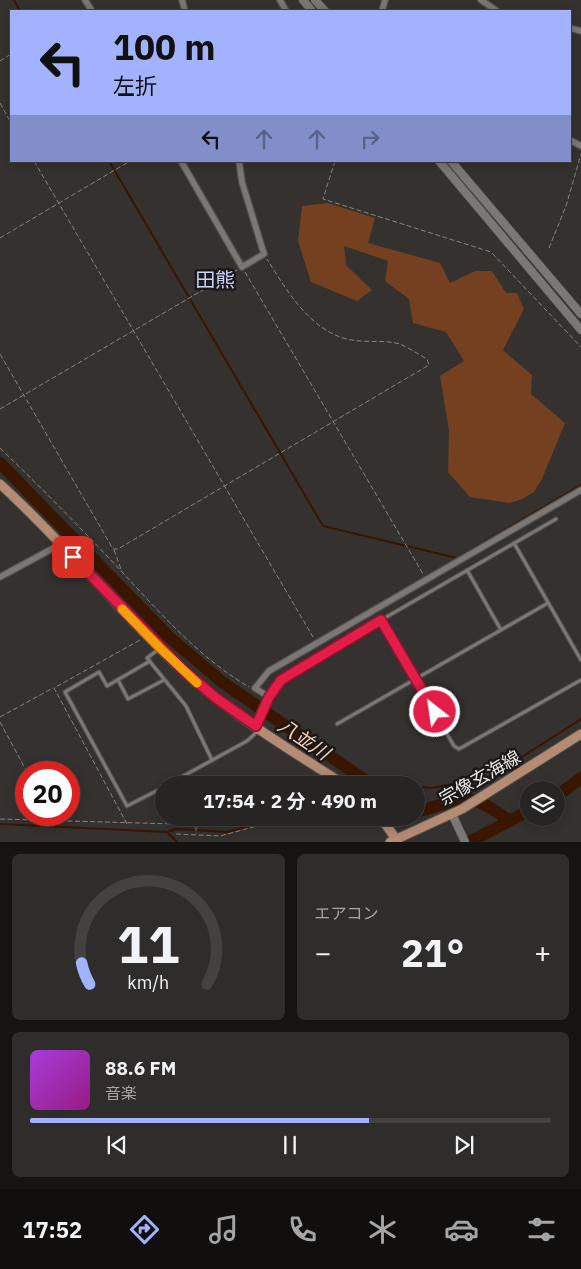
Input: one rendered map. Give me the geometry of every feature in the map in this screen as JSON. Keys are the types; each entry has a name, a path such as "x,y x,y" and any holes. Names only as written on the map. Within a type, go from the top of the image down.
{"main road":[{"path":"0,484 61,544 148,636 200,685 332,776"},
{"name":"宗像玄海線","path":"393,840 453,817 462,809 581,734"},
{"path":"385,826 393,840"}],"street":[{"path":"303,0 311,10"},
{"path":"315,0 324,10"},
{"path":"481,0 496,10"},
{"path":"182,162 242,267 264,254 242,182 239,162"},
{"path":"440,162 581,330"},
{"path":"452,162 581,314"},
{"path":"258,726 268,700 256,691 255,688 269,671 581,490"},
{"path":"0,577 61,544"},
{"path":"453,817 465,842"}],"lane":[{"path":"268,700 281,680 292,671 556,519"},
{"path":"514,543 581,660"},
{"path":"467,570 501,630"},
{"path":"337,724 548,603"},
{"path":"381,620 454,746 459,749 581,680"},
{"path":"160,648 147,658 186,706 212,760"},
{"path":"150,661 107,686 100,672 64,692 128,806 155,791"},
{"path":"118,680 128,699 164,680"},
{"path":"183,776 247,741 258,726"}],"path":[{"path":"0,103 10,121"},
{"path":"549,248 566,206 581,154"},
{"path":"35,162 316,642"},
{"path":"0,238 128,162"},
{"path":"335,162 323,198 491,252 581,347"},
{"path":"113,549 118,549 427,367 429,361 399,344 343,338 324,328 306,313 283,285 264,254"},
{"path":"0,409 242,267 426,579"},
{"path":"0,354 113,549 123,572"},
{"path":"0,448 123,572 167,620 209,659 256,691"},
{"path":"0,717 148,636"},
{"path":"54,688 127,824"},
{"path":"0,722 21,761"},
{"path":"0,820 15,821"},
{"path":"80,823 155,824"},
{"path":"196,826 196,835"},
{"path":"176,834 220,836 257,826"}],"shaded area":[{"path":"328,203 375,218 368,243 440,263 450,283 475,271 492,271 506,293 517,293 524,309 503,350 532,375 531,394 565,423 542,479 534,492 510,503 470,497 448,472 449,430 440,376 464,361 446,332 413,323 409,299 385,281 388,261 344,246 346,265 372,290 357,301 311,282 298,241 302,206"}],"waterway":[{"path":"14,0 19,10"},
{"path":"110,162 323,526 457,558 581,485"},
{"name":"八並川","path":"0,463 169,637 222,682 359,776"},
{"path":"425,788 432,788 492,776 581,719"},
{"path":"565,790 581,778"},
{"name":"八並川","path":"425,809 458,800 476,801 496,811 510,821"},
{"path":"469,842 520,816"},
{"path":"0,824 167,832 176,829 227,832 250,826"},
{"path":"167,832 177,842"}],"slow traffic":[{"path":"122,609 197,683"}],"district":[{"name":"田熊","path":"215,280"}],"route":[{"path":"73,557 182,669 216,698 256,726 269,697 281,680 292,671 381,620 435,712"}]}
